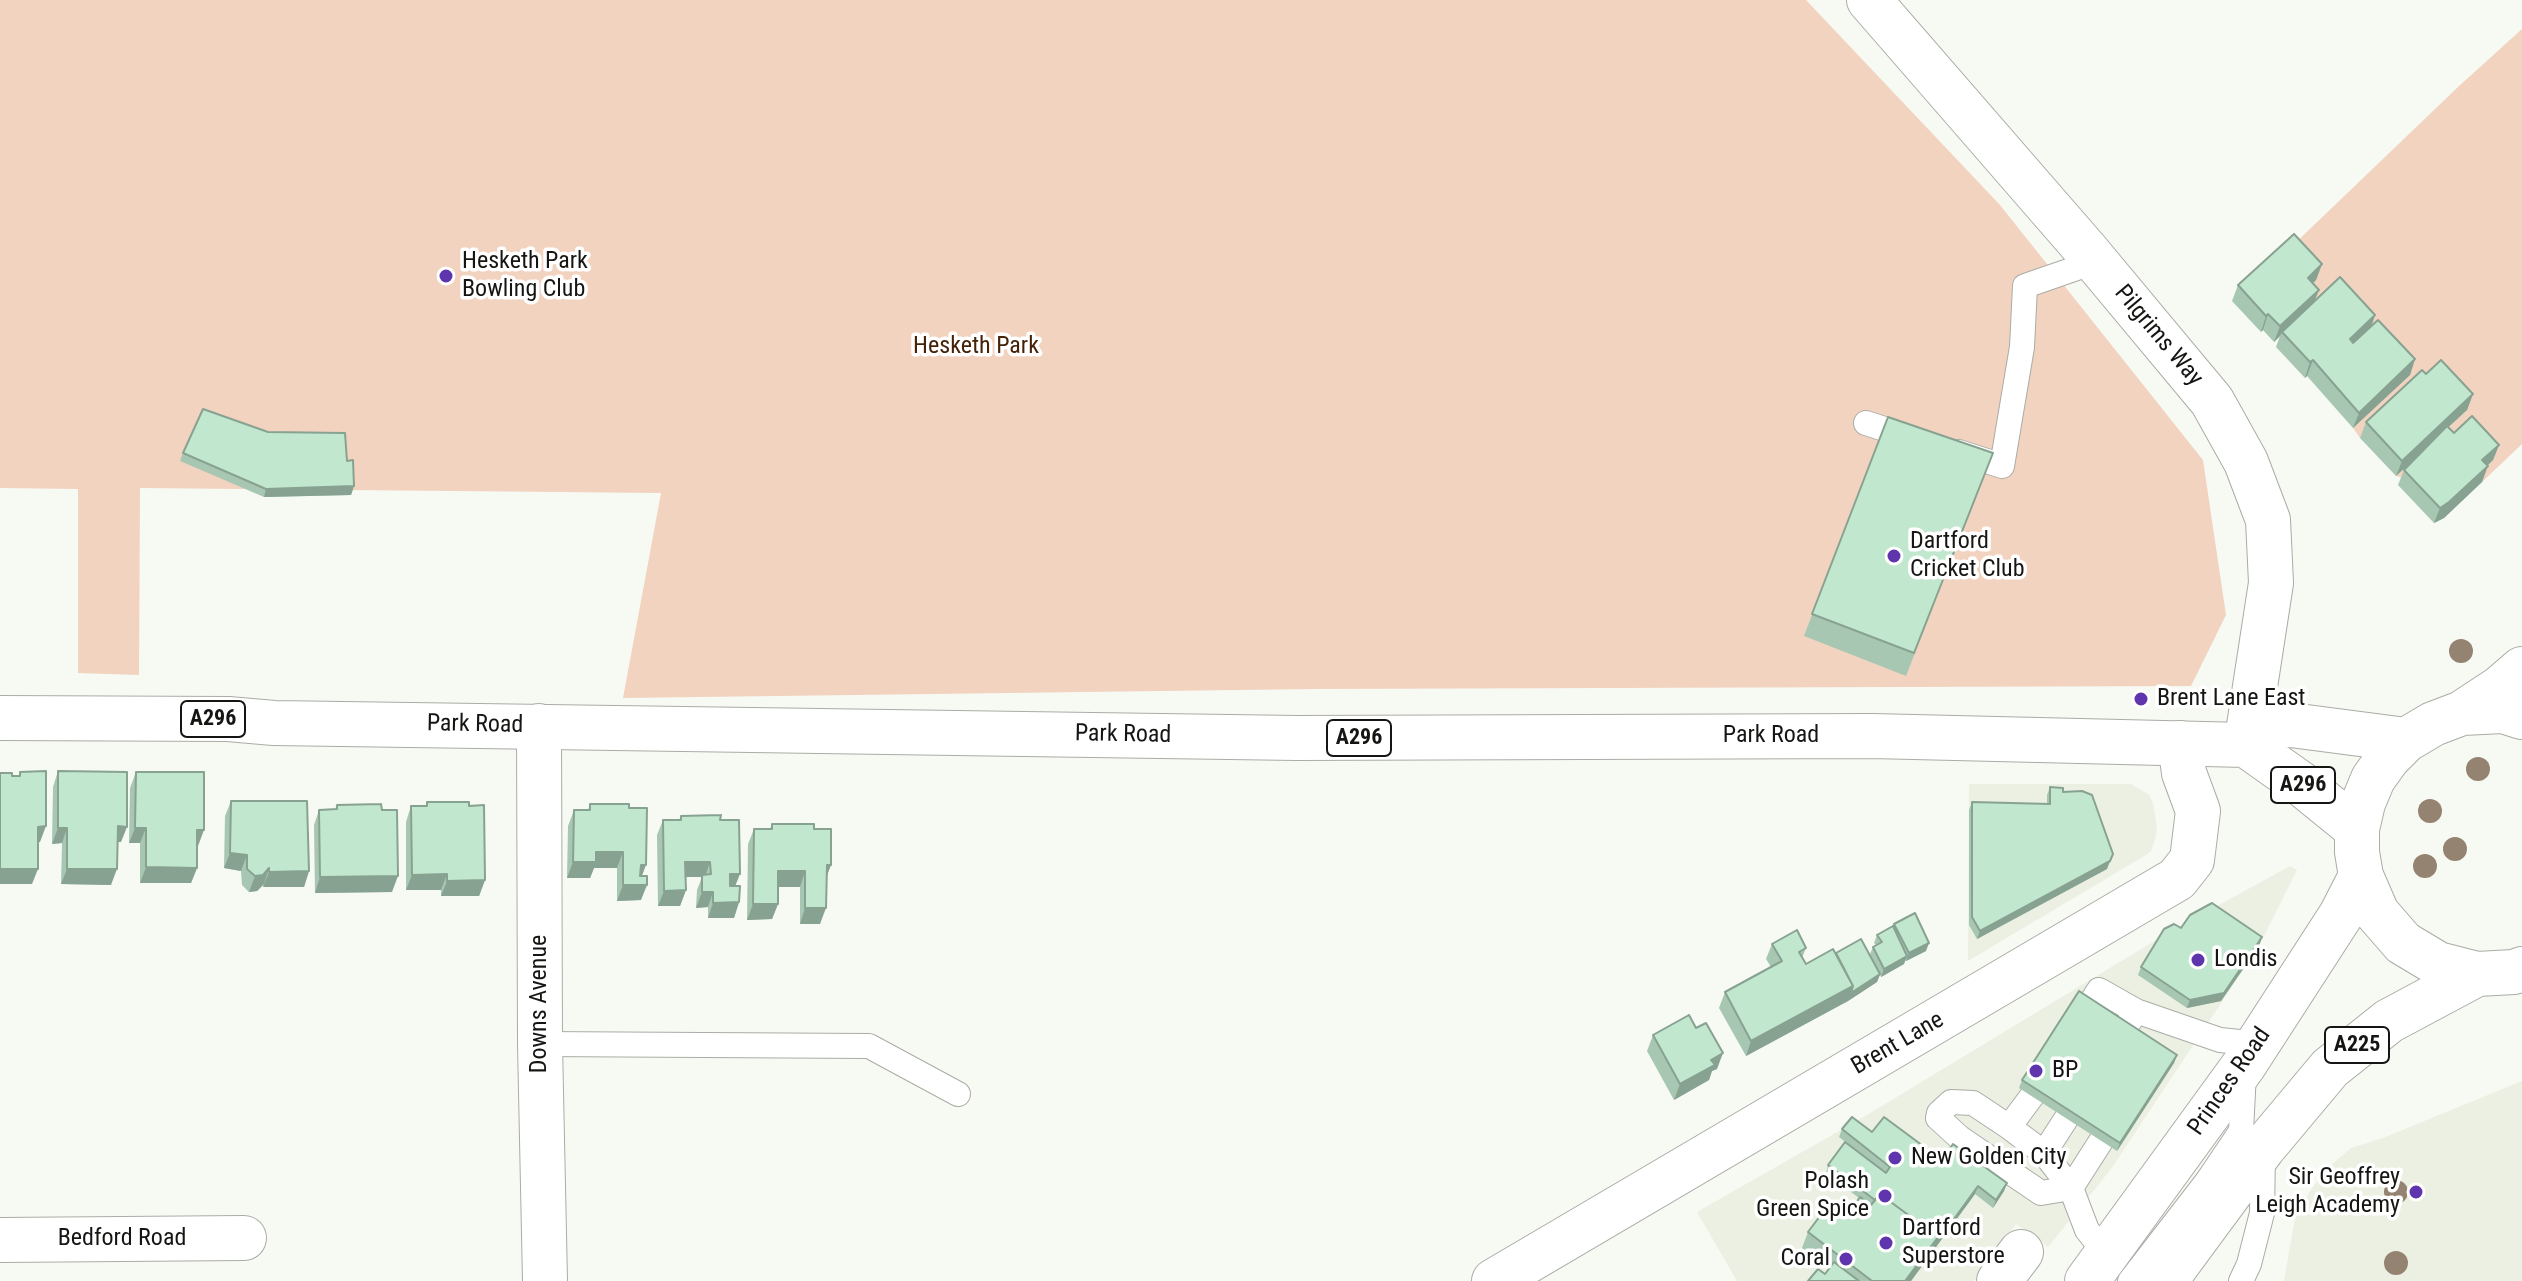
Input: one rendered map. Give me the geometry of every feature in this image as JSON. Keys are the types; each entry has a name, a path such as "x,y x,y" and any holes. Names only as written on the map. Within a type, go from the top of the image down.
{"main road":[{"name":"Pilgrims Way","path":"1869,0 2087,251 2212,401 2246,462 2268,520 2271,583 2246,745"},
{"path":"2522,669 2462,713 2433,724 2406,740 2373,779 2357,829 2361,876 2377,913 2403,943 2438,964 2477,974 2522,969"},
{"path":"2462,713 2503,711 2522,717"},
{"name":"Park Road","path":"0,718 228,719 274,723 1297,738 1836,736 2246,745"},
{"name":"A296","path":"2357,829 2246,745 2275,726 2291,725 2406,740"},
{"name":"Downs Avenue","path":"539,726 540,1044 545,1281"},
{"name":"Brent Lane","path":"1494,1281 2177,879 2192,860 2198,811 2184,773 2180,743"},
{"name":"Princes Road","path":"2108,1272 2341,915 2361,876"},
{"name":"A225","path":"2165,1281 2263,1148 2330,1068 2389,1021 2477,974"},
{"name":"Bedford Road","path":"0,1240 244,1238"}],"lane":[{"path":"1866,423 2002,466 2022,347 2025,286 2077,268 2087,251"},
{"path":"2088,1007 2099,990 2130,1020 2171,1034 2220,1040 2251,1054"},
{"path":"540,1044 869,1046 958,1094"},
{"path":"2009,1127 2032,1096"},
{"path":"2101,1141 2071,1188 2041,1193 1960,1138 1938,1118 1951,1102 1973,1103 2044,1153 2071,1188 2108,1272"},
{"path":"2044,1153 2066,1119"},
{"path":"2241,1281 2249,1264 2262,1213 2263,1148"}],"shaded area":[{"path":"1969,784 2131,784 2149,795 2153,803 2157,828 2155,840 2146,855 1968,961"},
{"path":"2290,866 2297,870 2259,946 2111,1169 2048,1247 2016,1224 1974,1281 1737,1281 1697,1212 1867,1115 2161,937"},
{"name":"Sir Geoffrey Leigh Academy","path":"2522,1081 2522,1281 2284,1281 2296,1212 2324,1171 2351,1148"}],"green space":[{"name":"Hesketh Park","path":"0,0 1806,0 2000,205 2203,460 2226,615 2191,686 1315,689 623,698 661,493 140,488 139,675 78,673 78,489 0,488"},
{"path":"2522,29 2522,444 2482,482 2476,476 2403,478 2396,476 2467,410 2360,438 2353,428 2409,375 2316,310 2302,293 2316,280 2288,250"}],"building":[{"path":"2294,234 2322,264 2308,278 2319,290 2280,326 2268,314 2266,316 2238,285"},
{"path":"2340,277 2375,315 2350,339 2353,343 2378,320 2415,359 2359,413 2313,360 2310,362 2282,332"},
{"path":"2441,360 2473,394 2402,461 2366,422 2422,370 2426,374"},
{"path":"203,409 268,432 345,433 347,461 353,460 354,486 266,489 183,453"},
{"path":"2472,416 2499,445 2482,460 2488,466 2440,508 2404,470 2447,426 2454,433"},
{"name":"Dartford Cricket Club","path":"1888,417 1993,453 1914,653 1812,614"},
{"path":"46,771 46,826 38,827 38,869 0,869 0,773 20,776 20,772"},
{"path":"58,771 127,772 127,827 118,826 117,869 67,869 67,828 58,828"},
{"path":"136,772 204,772 204,830 197,830 197,868 146,867 146,828 135,828"},
{"path":"2050,787 2063,788 2063,792 2082,791 2092,795 2113,854 2110,861 1980,931 1972,917 1972,802 2050,804"},
{"path":"231,801 307,801 309,871 269,872 269,868 263,875 255,876 247,869 247,855 230,853"},
{"path":"427,802 484,805 485,880 447,881 447,874 412,875 411,806 427,806"},
{"path":"381,804 382,810 397,810 398,876 320,877 319,810 337,809 337,805"},
{"path":"590,804 629,804 629,808 647,808 646,865 641,865 640,876 647,876 647,885 623,885 623,852 596,852 596,862 573,862 574,810 590,810"},
{"path":"721,815 720,820 739,820 740,874 730,874 730,886 740,886 739,902 713,903 713,892 702,892 702,875 711,874 710,862 685,862 686,890 664,891 663,820 681,820 681,816"},
{"path":"772,824 814,824 814,829 831,829 826,908 805,908 805,871 778,871 778,904 753,904 754,829 772,829"},
{"name":"Londis","path":"2212,903 2262,937 2224,993 2190,1000 2141,967 2164,929 2174,924 2181,928 2190,915"},
{"path":"1915,913 1929,943 1909,953 1894,924"},
{"path":"1893,926 1907,956 1884,969 1873,947 1882,942 1877,935"},
{"path":"1797,930 1806,948 1799,952 1806,964 1833,949 1853,986 1751,1041 1725,992 1782,961 1772,944"},
{"path":"1861,939 1880,974 1851,993 1853,986 1836,953"},
{"path":"2079,991 2177,1055 2120,1143 2022,1080"},
{"path":"1689,1015 1696,1028 1706,1023 1723,1053 1711,1060 1715,1065 1680,1084 1653,1035"},
{"path":"1852,1117 1872,1132 1884,1117 1942,1160 1953,1144 2007,1183 1996,1200 1978,1186 1935,1245 1938,1237 1880,1194 1875,1200 1828,1165 1845,1142 1886,1173 1890,1167 1842,1129"},
{"path":"1880,1194 1938,1237 1905,1281 1872,1281 1808,1232 1829,1204 1846,1217 1860,1197 1871,1205"},
{"path":"1834,1262 1859,1281 1808,1281 1818,1269 1825,1274"}],"place":[{"name":"Hesketh Park Bowling Club","path":"446,276"},
{"name":"Dartford Cricket Club","path":"1894,556"},
{"name":"Brent Lane East","path":"2141,699"},
{"name":"Londis","path":"2198,960"},
{"name":"BP","path":"2036,1071"},
{"name":"New Golden City","path":"1895,1158"},
{"name":"Sir Geoffrey Leigh Academy","path":"2416,1192"},
{"name":"Polash Green Spice","path":"1885,1196"},
{"name":"Dartford Superstore","path":"1886,1243"},
{"name":"Coral","path":"1846,1259"}]}
